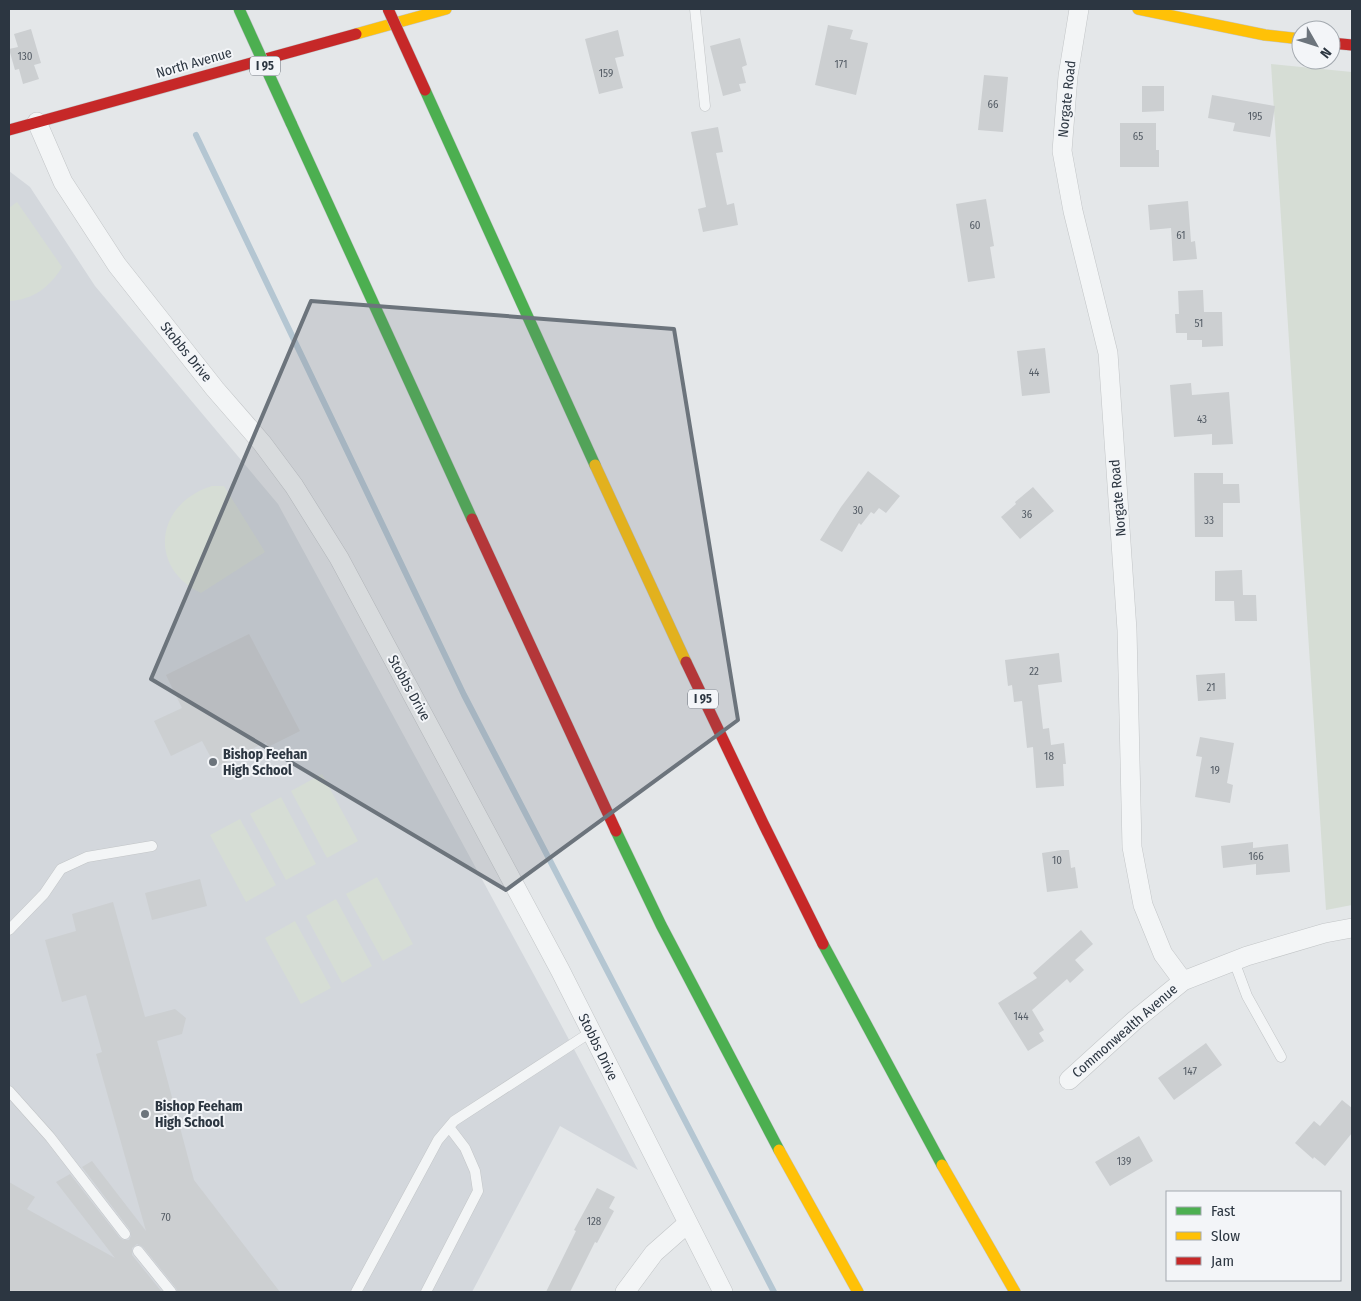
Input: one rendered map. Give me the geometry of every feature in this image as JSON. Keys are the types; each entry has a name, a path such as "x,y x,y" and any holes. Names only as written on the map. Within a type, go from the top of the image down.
{"main road":[{"name":"I 95","path":"239,9 594,787 661,925 718,1035 804,1197 858,1292"},
{"name":"I 95","path":"388,9 683,656 753,802 816,930 887,1065 1015,1292"},
{"name":"North Avenue","path":"9,130 446,9"},
{"path":"1138,9 1265,35 1291,38"}],"street":[{"name":"Norgate Road","path":"1079,9 1068,76 1062,151 1073,212 1108,352 1128,630 1132,847 1143,905 1163,954 1183,982"},
{"name":"Stobbs Drive","path":"37,122 63,182 117,265 215,389 262,443 294,486 339,558 442,748 591,1032 723,1292"},
{"name":"Commonwealth Avenue","path":"1069,1080 1135,1020 1183,982 1234,961 1325,933 1352,928"},
{"path":"625,1292 654,1253 688,1223"}],"lane":[{"path":"694,9 705,106"},
{"path":"9,930 44,894 61,869 87,857 152,846"},
{"path":"1234,961 1247,996 1281,1057"},
{"path":"356,1292 417,1176 438,1140 454,1121 591,1032"},
{"path":"9,1091 50,1137 124,1234"},
{"path":"426,1292 478,1191 475,1171 465,1148 449,1127"},
{"path":"138,1251 171,1292"}],"highlighted area":[{"path":"311,301 674,329 738,720 506,890 151,679"}],"shaded area":[{"path":"1271,64 1291,66 1291,70 1352,72 1352,905 1326,910"},
{"name":"Bishop Feehan High School","path":"9,171 30,187 95,286 278,504 638,1170 560,1126 472,1292 9,1292"},
{"path":"17,202 62,267 52,281 40,291 26,298 9,301 9,208"},
{"path":"212,486 224,486 265,552 201,593 184,582 172,568 166,552 165,536 170,520 179,506 193,494"},
{"path":"322,774 358,841 327,858 291,791"},
{"path":"281,797 316,864 286,880 250,814"},
{"path":"240,819 276,885 246,902 210,835"},
{"path":"377,877 413,944 383,961 346,894"},
{"path":"336,899 372,966 342,983 306,916"},
{"path":"295,921 331,988 301,1004 265,938"}],"building":[{"path":"828,25 853,30 850,39 868,43 856,95 815,85"},
{"path":"31,29 41,63 34,65 39,79 23,84 19,69 15,70 9,49 18,47 14,34"},
{"path":"618,30 624,56 615,58 623,88 599,94 585,39"},
{"path":"740,38 747,65 742,67 746,83 739,84 741,91 723,96 710,46"},
{"path":"984,75 1008,77 1003,132 978,130"},
{"path":"1142,86 1164,86 1164,111 1142,112"},
{"path":"1212,95 1275,106 1270,137 1233,131 1235,123 1208,118"},
{"path":"1120,123 1156,123 1156,150 1159,150 1159,167 1120,167"},
{"path":"718,127 723,152 716,153 727,205 734,203 738,225 703,232 698,209 706,207 691,132"},
{"path":"986,199 994,246 990,247 995,278 968,282 956,204"},
{"path":"1188,201 1191,242 1195,241 1197,259 1173,261 1171,228 1150,230 1148,205"},
{"path":"1203,290 1204,312 1222,312 1223,346 1202,347 1202,340 1187,340 1187,333 1176,333 1175,314 1179,314 1178,291"},
{"path":"1045,348 1050,393 1022,396 1017,351"},
{"path":"1191,383 1192,395 1229,392 1233,444 1212,445 1212,434 1174,437 1170,385"},
{"path":"868,471 900,496 886,513 879,508 874,514 871,512 861,525 859,523 842,552 820,540 841,507"},
{"path":"1194,473 1223,473 1223,484 1239,484 1240,503 1223,503 1223,537 1195,537"},
{"path":"1033,487 1054,511 1020,539 1001,517"},
{"path":"1242,570 1243,595 1256,595 1257,621 1235,621 1234,601 1215,601 1215,571"},
{"path":"249,634 300,731 268,747 266,742 216,767 202,741 171,756 154,721 182,708 166,675"},
{"path":"1059,653 1062,682 1038,685 1043,729 1049,728 1051,745 1064,743 1066,764 1063,764 1064,786 1036,788 1033,747 1027,748 1022,701 1014,702 1012,685 1008,686 1005,660"},
{"path":"1225,673 1226,699 1198,701 1196,675"},
{"path":"1200,737 1234,743 1227,783 1233,785 1230,803 1195,797 1202,757 1196,756"},
{"path":"1253,842 1253,848 1288,844 1290,872 1256,875 1256,864 1223,868 1221,846"},
{"path":"1069,850 1071,868 1075,867 1078,888 1047,892 1042,853"},
{"path":"200,879 207,906 152,920 145,893"},
{"name":"Bishop Feeham High School","path":"113,902 145,1017 175,1009 186,1018 182,1034 157,1041 194,1180 280,1292 178,1292 143,1247 137,1244 132,1248 132,1255 162,1292 9,1292 9,1182 35,1197 27,1209 115,1258 56,1182 70,1174 120,1238 129,1240 131,1236 130,1230 82,1167 92,1161 146,1231 96,1054 102,1052 86,995 62,1002 45,940 76,931 72,914"},
{"path":"1081,930 1093,944 1075,960 1084,970 1070,983 1067,979 1032,1010 1044,1030 1039,1033 1044,1041 1028,1051 998,1003 1037,978 1033,973"},
{"path":"1206,1043 1222,1065 1174,1100 1158,1078"},
{"path":"1342,1100 1352,1108 1352,1133 1325,1166 1314,1157 1313,1159 1295,1143 1314,1121 1320,1126"},
{"path":"1139,1136 1153,1161 1110,1186 1095,1162"},
{"path":"597,1188 615,1197 609,1208 614,1211 597,1243 595,1242 570,1292 546,1292 576,1231 574,1230"}],"waterway":[{"path":"196,135 464,695 774,1292"}],"traffic: fast":[{"path":"239,9 291,123"},
{"path":"425,90 595,465"},
{"path":"291,123 472,519"},
{"path":"616,831 661,925 779,1150"},
{"path":"823,944 942,1165"}],"traffic: slow":[{"path":"356,34 446,9"},
{"path":"1138,9 1265,35 1291,38"},
{"path":"595,465 686,662"},
{"path":"779,1150 858,1292"},
{"path":"942,1165 1015,1292"}],"traffic: jam":[{"path":"388,9 425,90"},
{"path":"9,130 356,34"},
{"path":"1341,44 1352,45"},
{"path":"472,519 616,831"},
{"path":"686,662 823,944"}],"place":[{"name":"Bishop Feehan High School","path":"213,762"},
{"name":"Bishop Feeham High School","path":"145,1114"}]}
